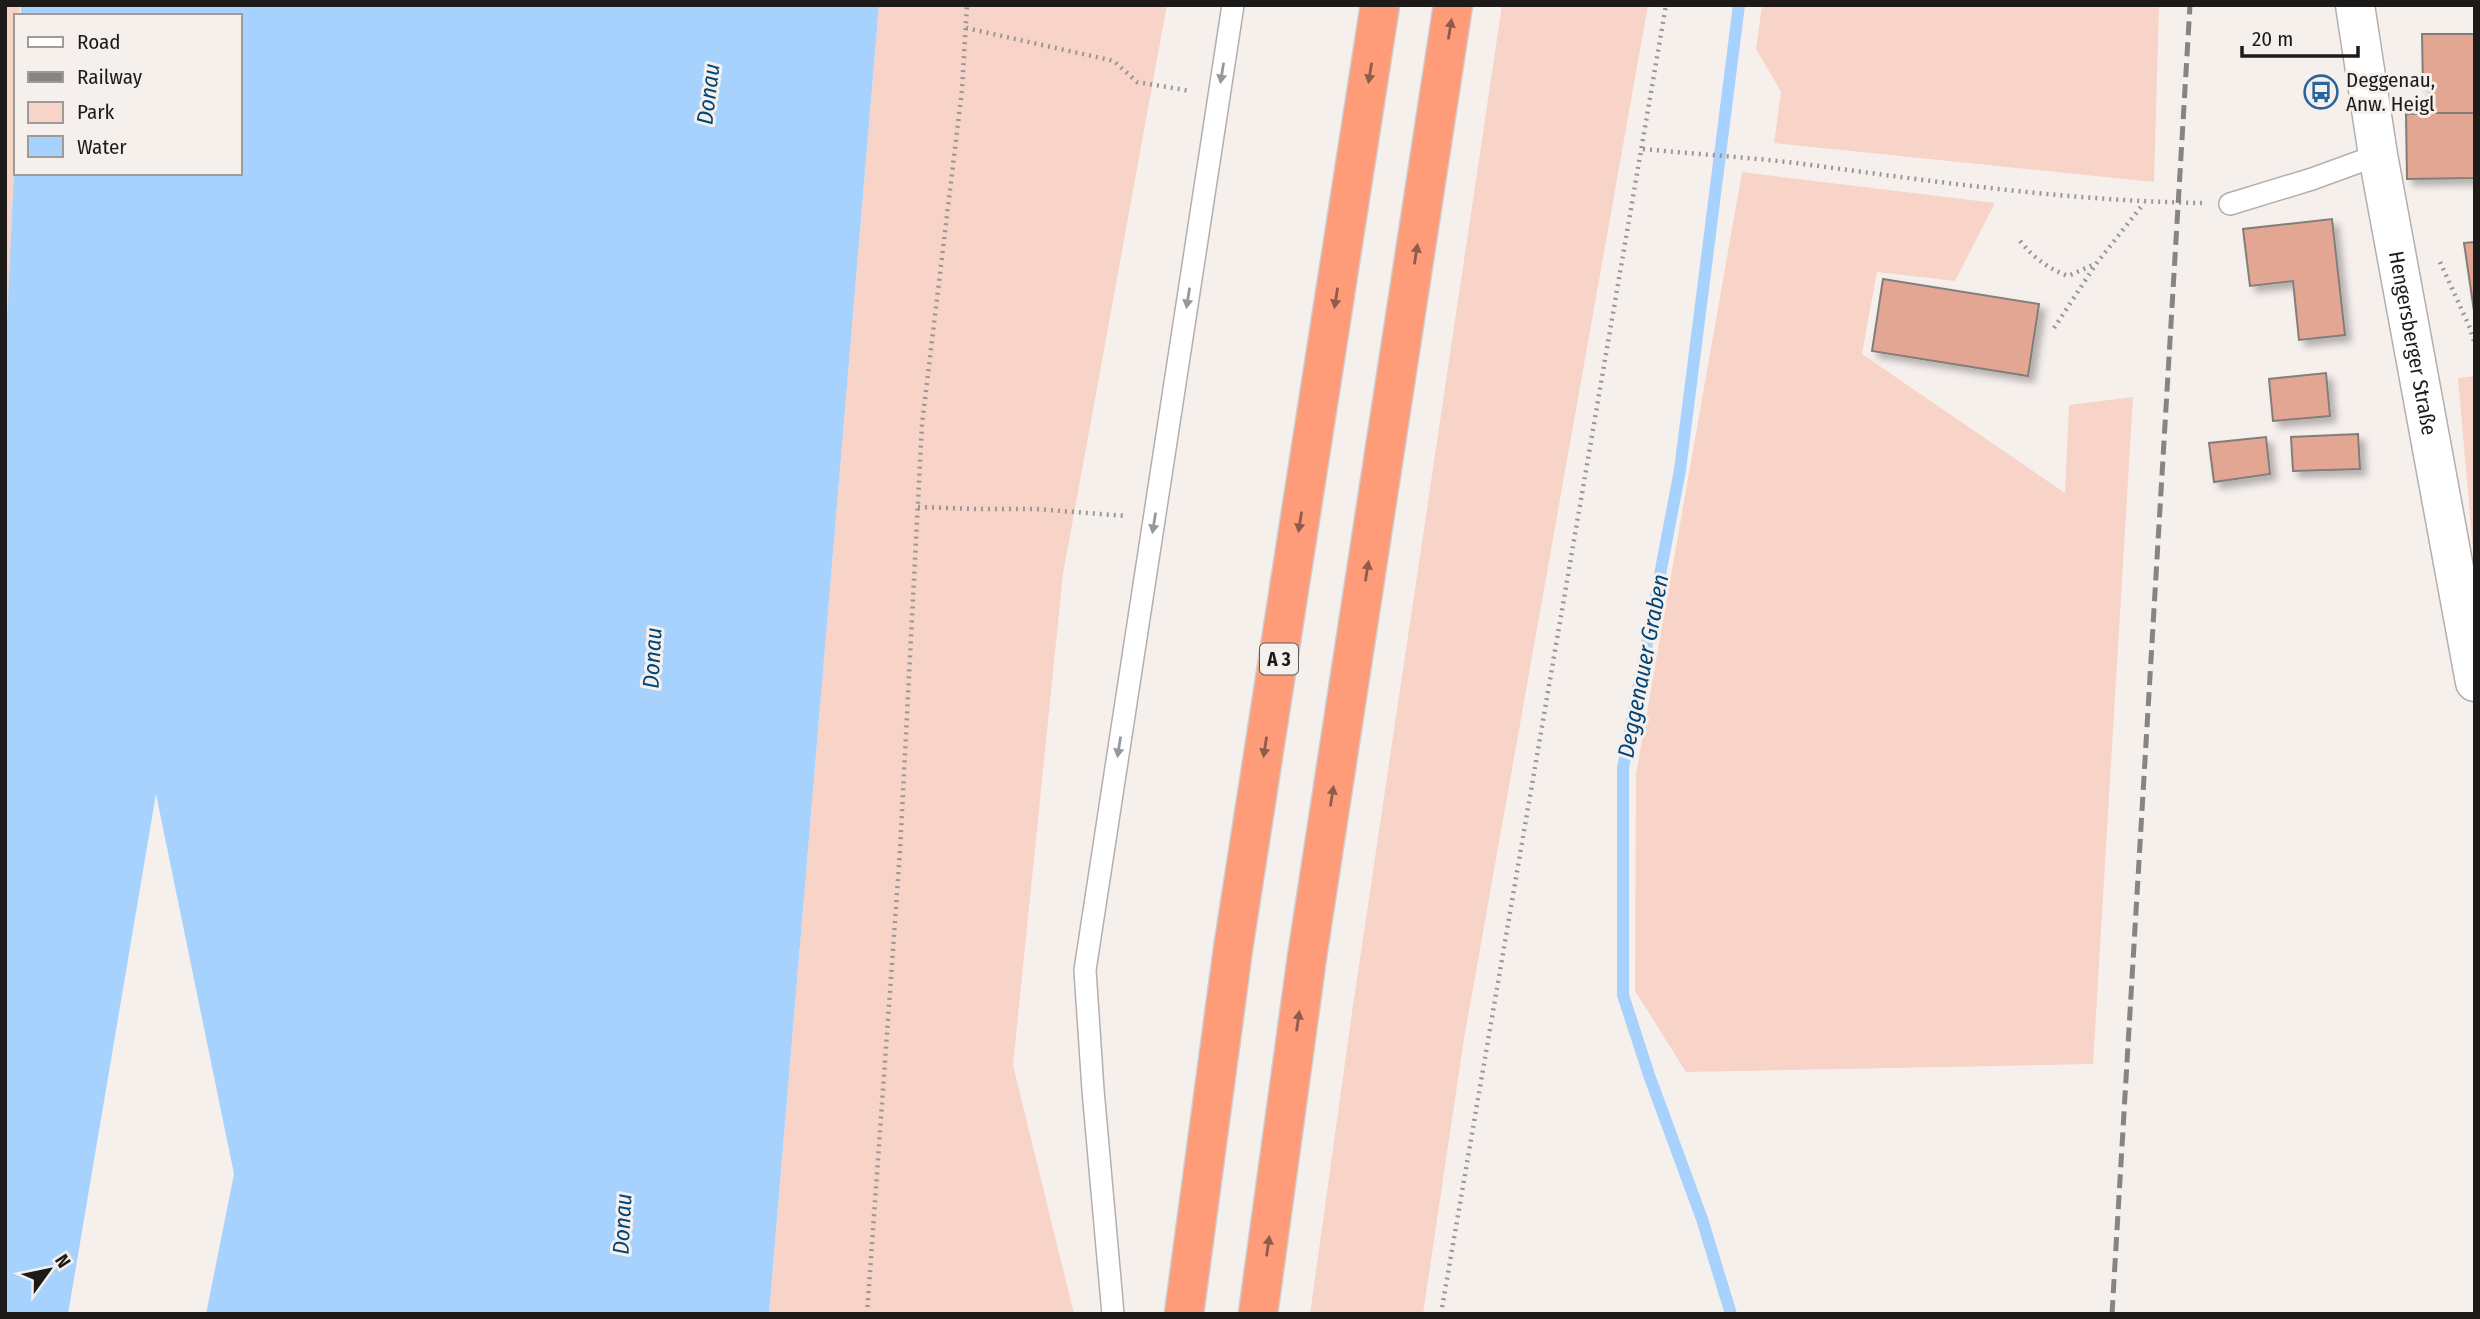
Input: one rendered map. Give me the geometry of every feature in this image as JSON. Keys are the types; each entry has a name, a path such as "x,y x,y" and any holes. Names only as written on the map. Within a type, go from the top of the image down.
{"highway":[{"name":"A 3","path":"1184,1314 1233,949 1380,5"},
{"path":"1258,1314 1307,957 1454,5"}],"main road":[{"name":"Hengersberger Straße","path":"2355,5 2378,155 2475,682"}],"lane":[{"path":"1113,1314 1085,970 1233,5"},
{"path":"2230,204 2378,155"}],"path":[{"path":"867,1314 901,851 922,424 962,90 967,5"},
{"path":"1441,1314 1666,5"},
{"path":"966,28 1114,61 1137,82 1219,95"},
{"path":"1643,149 1746,158 1950,184 2144,202 2197,203"},
{"path":"2054,328 2096,264 2144,202"},
{"path":"2020,241 2033,256 2049,268 2068,276 2096,264"},
{"path":"918,506 1036,509 1154,519"}],"green space":[{"path":"5,5 20,5 20,14 14,14 14,167 5,380"},
{"path":"879,5 1167,5 1063,574 1013,1065 1074,1314 769,1314"},
{"path":"1502,5 1648,5 1464,1039 1423,1314 1310,1314 1352,1012"},
{"path":"1762,5 2159,5 2154,182 1774,143 1781,92 1756,49"},
{"path":"1742,172 1995,203 1955,281 1877,272 1862,354 2065,493 2069,405 2133,397 2093,1064 1686,1072 1635,991 1636,774"},
{"path":"2475,376 2475,573 2458,378"}],"water":[{"name":"Donau","path":"21,5 879,5 769,1314 206,1314 234,1174 156,794 68,1314 5,1314 5,366 14,170 14,175 242,175 242,14 21,14"}],"building":[{"path":"2422,34 2475,34 2475,113 2430,113 2430,88 2423,88"},
{"path":"2475,113 2475,178 2407,179 2406,114"},
{"path":"2332,219 2345,335 2299,340 2293,281 2250,286 2243,229"},
{"path":"2475,242 2475,311 2474,311 2464,243"},
{"path":"1883,279 2039,304 2028,376 1872,351"},
{"path":"2326,373 2330,416 2273,421 2269,379"},
{"path":"2358,434 2360,469 2293,471 2291,437"},
{"path":"2266,437 2270,474 2214,482 2209,443"}],"waterway":[{"name":"Deggenauer Graben","path":"1731,1314 1702,1219 1623,995 1623,768 1680,470 1739,5"}],"railway":[{"path":"2112,1314 2190,5"}],"place":[{"name":"Deggenau, Anw. Heigl","path":"2321,92"}]}
